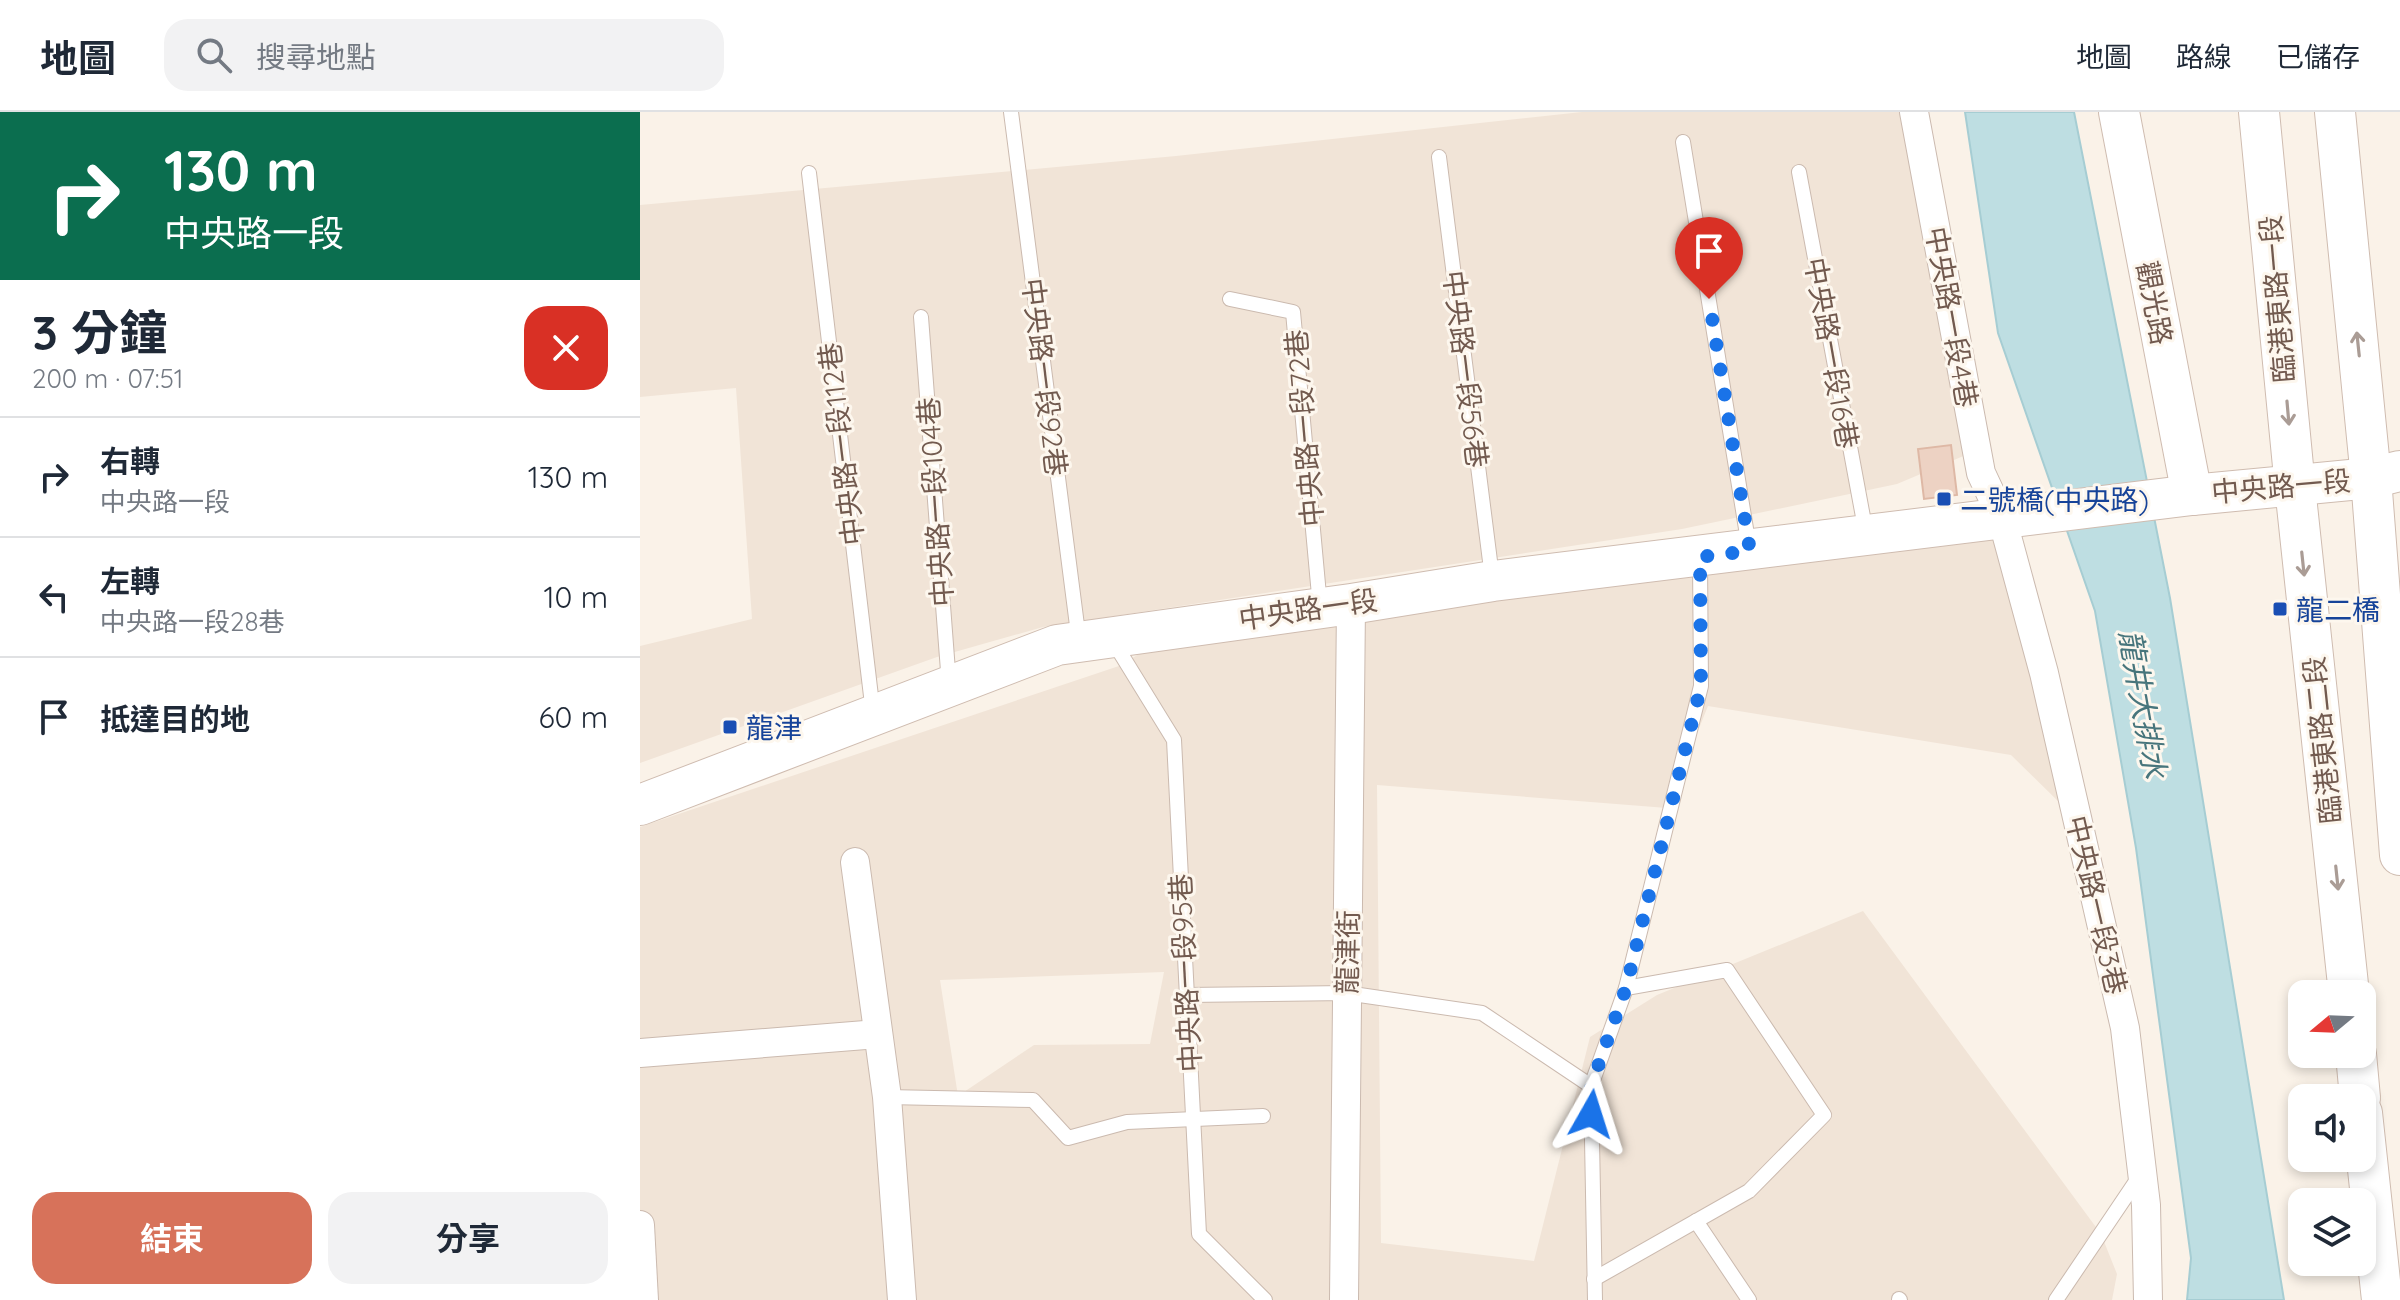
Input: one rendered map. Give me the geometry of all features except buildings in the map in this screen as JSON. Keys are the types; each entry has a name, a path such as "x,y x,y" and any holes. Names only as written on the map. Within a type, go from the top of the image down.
{"street":[{"name":"中央路一段4巷","path":"1914,112 1981,473 2002,518"},
{"name":"觀光路","path":"2119,112 2192,495"},
{"name":"臨港東路一段","path":"2259,112 2295,487"},
{"path":"2335,112 2385,474 2400,855"},
{"name":"中央路一段","path":"640,805 1057,645 1493,581 1750,551 1866,533 2192,495 2295,487 2385,474"},
{"name":"臨港東路二段","path":"2295,487 2348,980"},
{"name":"中央路一段3巷","path":"2002,518 2044,673 2125,1028 2146,1205 2148,1300"},
{"name":"龍津街","path":"1336,606 1346,993 1344,1300"},
{"path":"855,862 887,1097 902,1300"},
{"path":"640,1053 878,1034"},
{"path":"2368,1172 2382,1300"},
{"path":"640,1225 644,1300"}],"lane":[{"name":"中央路一段92巷","path":"1011,112 1095,639"},
{"path":"1683,142 1750,551"},
{"name":"中央路一段56巷","path":"1439,157 1493,581"},
{"name":"中央路一段16巷","path":"1799,172 1866,533"},
{"name":"中央路一段112巷","path":"809,173 873,715"},
{"name":"中央路一段72巷","path":"1230,299 1293,312 1336,606"},
{"name":"中央路一段104巷","path":"921,317 949,686"},
{"path":"1595,1300 1591,1086 1626,988 1701,686 1700,557"},
{"name":"中央路一段95巷","path":"1095,639 1174,740 1199,1234 1265,1300"},
{"path":"1594,1279 1749,1191 1824,1115 1727,970 1626,988"},
{"path":"1186,995 1346,993 1482,1013 1591,1086"},
{"path":"887,1097 1033,1100 1068,1138 1127,1122 1263,1116"},
{"path":"2056,1300 2143,1172"},
{"path":"1696,1221 1749,1300"}],"shaded area":[{"path":"1582,112 1904,112 1973,452 1897,484 1682,529 1043,627 937,657 640,763 640,646 752,619 736,388 640,397 640,205 1176,156"},
{"path":"1999,537 2064,807 2011,755 1708,706 1667,808 1377,785 1381,1243 1534,1261 1590,1037 1657,995 1863,911 2101,1234 2117,1274 2112,1300 640,1300 640,827 1119,666 1139,654 1571,585","holes":["1164,972 1150,1044 1034,1045 958,1096 940,980"]}],"water":[{"name":"龍井大排水","path":"1965,112 2074,112 2170,598 2284,1300 2187,1300 2191,1258 2136,848 2095,611 1998,333"}],"place":[{"name":"二號橋(中央路)","path":"1944,499"},
{"name":"龍二橋","path":"2280,609"},
{"name":"龍津","path":"730,727"}],"route":[{"path":"1591,1114 1591,1086 1626,988 1701,686 1700,557 1750,551 1709,299"}]}
